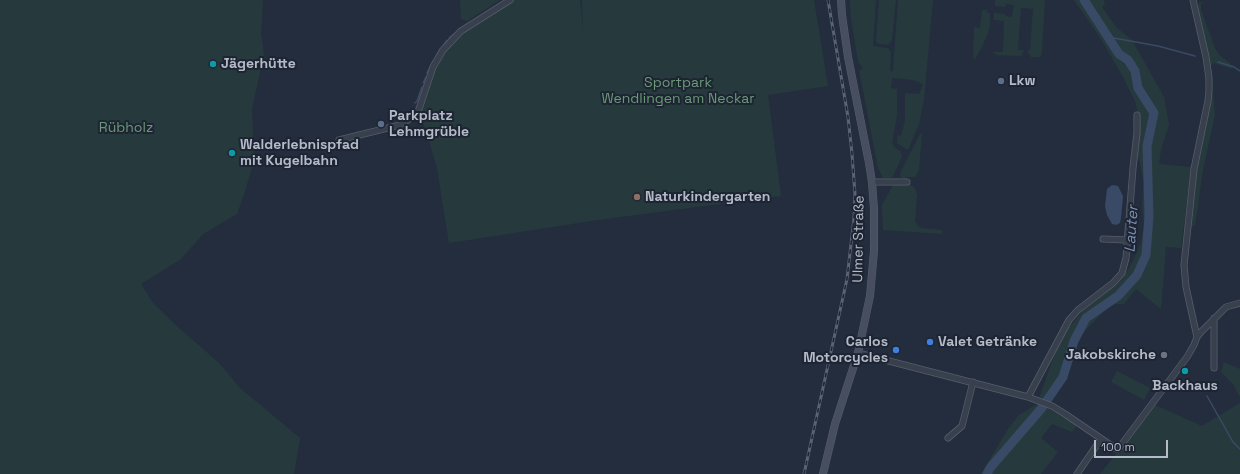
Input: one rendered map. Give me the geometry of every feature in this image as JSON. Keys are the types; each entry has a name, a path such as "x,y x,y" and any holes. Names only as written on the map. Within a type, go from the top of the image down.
{"main road":[{"name":"Ulmer Straße","path":"823,474 835,424 858,352 870,296 874,251 874,209 872,182 848,57 841,0"}],"street":[{"path":"338,140 400,125 410,119 419,109 433,68 443,50 461,31 510,0"},
{"path":"1193,0 1209,78 1208,101 1194,169 1184,265 1186,287 1197,337"},
{"path":"1028,397 1069,320 1078,310 1113,283 1122,273 1126,258 1137,133 1137,115"},
{"path":"872,182 907,182"},
{"path":"1103,239 1127,240"},
{"path":"858,352 1028,397 1052,406 1115,448 1119,448 1187,357 1197,337 1226,306 1240,303"},
{"path":"1214,318 1214,368"},
{"path":"948,438 962,426 973,382"},
{"path":"1077,474 1101,439"}],"green space":[{"name":"Rübholz","path":"0,0 263,0 261,33 264,54 252,109 254,161 237,214 203,234 181,259 141,284 153,303 219,363 240,388 300,438 294,474 0,474"},
{"path":"460,0 500,0 467,21 461,19"},
{"name":"Sportpark Wendlingen am Neckar","path":"510,0 580,0 583,30 582,0 814,0 828,86 768,95 781,196 598,220 449,243 437,168 425,127 421,121 414,116 433,67 443,50 461,31"},
{"path":"850,0 876,0 873,46 889,49 891,53 890,71 893,72 898,0 933,0 924,100 919,124 908,150 897,142 898,135 901,136 905,121 905,93 919,94 923,85 913,80 892,78 891,88 897,89 897,115 892,143 895,148 900,151 902,157 892,178 883,178 878,168 859,70 863,69 858,61 851,19"},
{"path":"879,0 896,0 892,40 888,45 879,44 876,41"},
{"path":"995,0 1045,0 1041,56 1031,57 1028,53 1028,50 1030,50 1033,9 1021,8 1018,50 1024,50 1022,55 997,55 992,52 1003,52 1004,21 994,20 994,13 1005,14 1005,16 1012,17 1014,5 1006,4 1005,7 995,6"},
{"path":"1074,0 1104,0 1105,4 1102,7 1116,27 1132,40 1164,97 1169,125 1161,149 1159,164 1191,167 1181,248 1166,247 1161,309 1136,289 1124,304 1111,304 1080,336 1070,367 1050,401 1049,409 1077,425 1072,432 1052,424 1041,438 1058,452 1041,474 981,474 1008,429 1019,415 1037,404 1055,353 1068,329 1082,312 1121,280 1130,267 1141,243 1144,224 1142,205 1144,182 1137,155 1139,116 1135,101 1101,39"},
{"path":"1204,2 1201,4 1201,10 1215,48 1219,55 1230,63 1232,69 1214,63 1211,66 1215,115 1203,170 1195,226 1188,225 1194,171 1211,92 1197,9 1199,3"},
{"path":"982,10 987,10 987,13 990,13 990,24 982,47 975,59 973,58 974,27 980,28"},
{"path":"920,134 922,134 919,169 917,174 915,177 906,177 905,179 901,178 901,171"},
{"path":"893,185 911,185 914,187 917,195 915,221 917,225 921,228 942,230 942,234 883,230 882,205"},
{"path":"1224,362 1240,369 1240,397 1233,384 1221,372"},
{"path":"1117,371 1150,388 1144,400 1111,382"},
{"path":"1240,403 1240,474 1100,474 1155,405 1202,426"}],"water":[{"path":"1112,185 1118,186 1123,196 1120,223 1116,225 1112,224 1107,215 1105,206 1107,189"}],"waterway":[{"name":"Lauter","path":"987,474 990,468 1041,409 1063,377 1074,341 1086,318 1118,296 1137,275 1146,255 1149,216 1147,146 1154,113 1138,88 1135,71 1128,60 1119,54 1084,0"},
{"path":"449,38 455,33"},
{"path":"1108,37 1158,46 1195,56"},
{"path":"443,46 447,40"},
{"path":"435,58 440,49"},
{"path":"427,73 433,61"},
{"path":"1218,62 1234,67 1240,71"},
{"path":"423,83 426,77"},
{"path":"415,103 422,87"},
{"path":"1207,396 1233,442 1240,449"}],"railway":[{"path":"804,474 847,279 854,218 855,194 848,117 828,0"}],"place":[{"name":"Jägerhütte","path":"213,64"},
{"name":"Lkw","path":"1001,81"},
{"name":"Parkplatz Lehmgrüble","path":"381,124"},
{"name":"Walderlebnispfad mit Kugelbahn","path":"232,153"},
{"name":"Naturkindergarten","path":"637,197"},
{"name":"Valet Getränke","path":"930,342"},
{"name":"Carlos Motorcycles","path":"896,350"},
{"name":"Jakobskirche","path":"1164,355"},
{"name":"Backhaus","path":"1185,371"}]}
